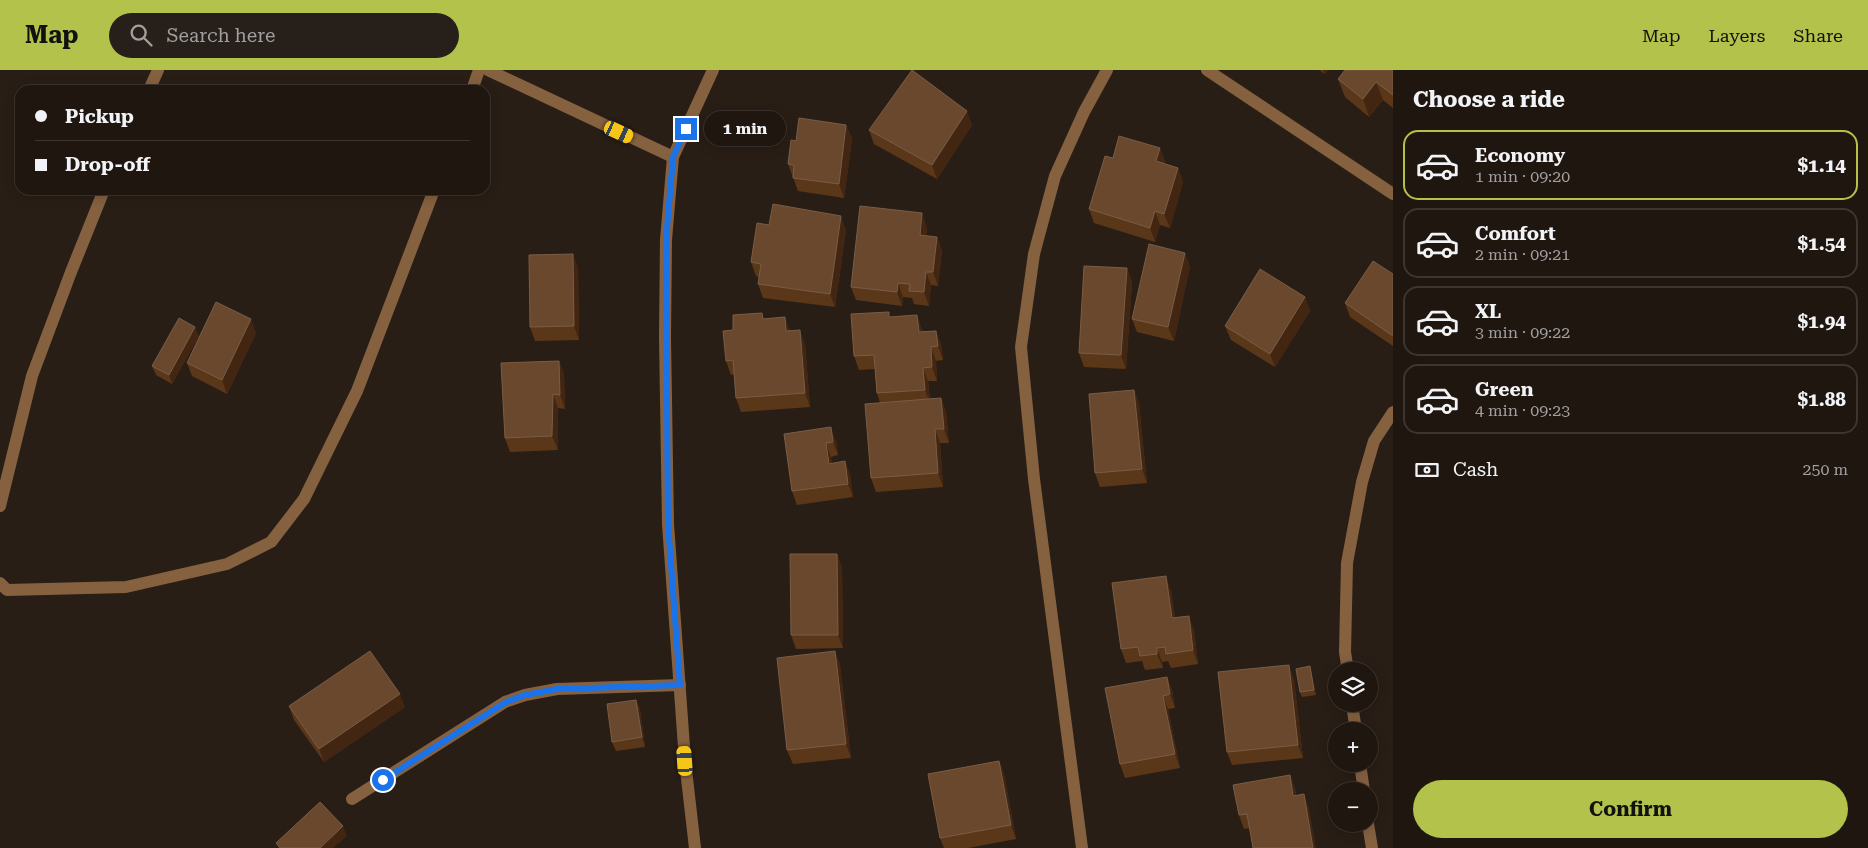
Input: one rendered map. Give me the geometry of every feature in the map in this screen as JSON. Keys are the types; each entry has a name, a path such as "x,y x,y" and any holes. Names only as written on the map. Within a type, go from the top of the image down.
{"street":[{"path":"151,85 158,70"},
{"path":"474,85 479,70"},
{"path":"488,70 673,157"},
{"path":"694,848 685,761 668,524 665,367 666,240 673,157 713,70"},
{"path":"1082,848 1034,479 1021,347 1034,254 1055,176 1084,112 1107,70"},
{"path":"1207,70 1393,194"},
{"path":"0,506 32,376 102,195"},
{"path":"0,583 7,590 126,586 227,564 271,542 304,500 357,392 432,195"},
{"path":"1347,662 1345,652 1347,563 1362,482 1374,441 1393,412"},
{"path":"352,799 506,702 518,697 557,689 680,685"},
{"path":"1369,832 1372,848"}],"building":[{"path":"912,70 967,111 932,165 869,130"},
{"path":"1345,70 1393,70 1393,95 1376,82 1363,99 1338,79"},
{"path":"799,118 846,125 839,184 793,178 794,165 788,164 791,140 796,141"},
{"path":"1119,136 1160,148 1156,161 1178,168 1164,214 1155,211 1150,228 1089,209 1105,156 1113,158"},
{"path":"773,204 841,216 830,294 758,284 761,264 751,262 757,223 769,225"},
{"path":"860,206 922,213 920,235 937,237 933,272 926,272 924,292 909,291 910,284 898,283 897,292 851,287"},
{"path":"1149,244 1185,253 1168,327 1132,319"},
{"path":"573,254 574,326 530,327 529,255"},
{"path":"1373,261 1393,274 1393,336 1345,303"},
{"path":"1084,266 1127,268 1121,355 1079,353"},
{"path":"1260,269 1305,297 1270,354 1225,326"},
{"path":"216,302 251,319 222,380 187,363"},
{"path":"889,312 889,317 917,315 919,332 936,331 938,346 931,347 932,367 923,368 925,390 877,393 874,355 854,356 851,314"},
{"path":"762,313 763,319 785,317 786,331 800,330 805,393 736,398 733,360 726,361 723,331 733,330 733,315"},
{"path":"179,318 195,327 169,375 152,366"},
{"path":"559,361 560,395 553,394 552,436 505,438 501,363"},
{"path":"1134,390 1142,469 1095,473 1089,394"},
{"path":"941,398 944,429 935,429 938,473 871,478 865,404"},
{"path":"831,427 833,442 826,443 829,464 845,461 848,484 792,491 784,434"},
{"path":"790,554 837,554 838,635 791,635"},
{"path":"1166,576 1172,618 1189,616 1193,650 1166,654 1165,647 1157,648 1157,654 1140,656 1138,647 1121,649 1112,583"},
{"path":"370,651 400,694 319,749 289,706"},
{"path":"835,651 846,744 787,750 777,658"},
{"path":"1289,665 1298,745 1227,752 1218,672"},
{"path":"1310,666 1314,690 1300,692 1296,669"},
{"path":"1167,677 1170,694 1163,696 1175,754 1120,764 1105,688"},
{"path":"636,700 642,737 612,742 607,704"},
{"path":"999,761 1011,825 940,838 928,774"},
{"path":"1290,775 1293,796 1304,794 1313,848 1253,848 1247,814 1239,815 1233,785"},
{"path":"320,802 343,826 320,848 280,848 276,843"}],"route":[{"path":"383,780 506,702 525,695 557,689 680,685 668,524 665,337 666,240 673,157 686,129"}]}
